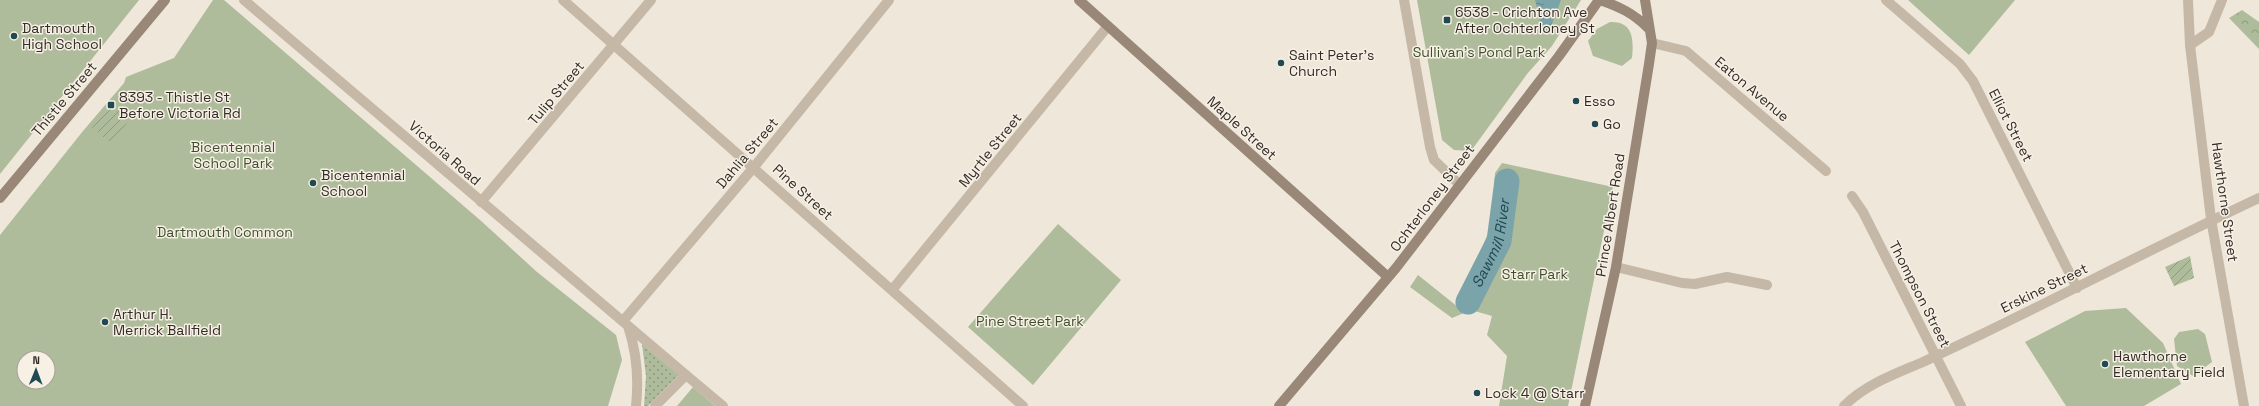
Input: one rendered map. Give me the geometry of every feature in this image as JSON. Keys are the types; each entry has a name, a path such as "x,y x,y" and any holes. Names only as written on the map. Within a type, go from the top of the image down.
{"main road":[{"name":"Thistle Street","path":"0,198 165,0"},
{"name":"Maple Street","path":"1078,0 1388,277"},
{"name":"Ochterloney Street","path":"1279,406 1388,277 1460,185 1599,0"},
{"path":"1599,0 1622,7 1635,15 1648,28"},
{"name":"Prince Albert Road","path":"1585,406 1616,267 1652,43 1648,28 1645,0"}],"street":[{"name":"Victoria Road","path":"244,0 723,406"},
{"name":"Pine Street","path":"563,0 1023,406"},
{"name":"Tulip Street","path":"481,202 614,46 651,0"},
{"name":"Dahlia Street","path":"626,324 889,0"},
{"path":"1404,0 1430,147 1434,160 1460,185"},
{"name":"Elliot Street","path":"1886,0 1960,64 1973,81 2077,288"},
{"name":"Hawthorne Street","path":"2188,0 2190,46 2211,219 2244,406"},
{"path":"2190,46 2209,32 2222,0"},
{"name":"Myrtle Street","path":"892,290 1108,26"},
{"name":"Eaton Avenue","path":"1652,43 1686,51 1826,171"},
{"name":"Thompson Street","path":"1852,196 1863,212 1937,356 1960,406"},
{"name":"Erskine Street","path":"1844,406 1855,395 1872,384 1937,356 2077,288 2211,219 2259,198"},
{"path":"1616,267 1682,283 1695,284 1727,277 1767,285"},
{"path":"626,324 635,348 638,382 636,406"},
{"path":"654,406 686,375"}],"green space":[{"path":"0,0 139,0 0,174"},
{"name":"Dartmouth Common","path":"213,0 224,0 480,220 537,272 616,335 622,360 608,406 0,406 0,235 83,131 124,83 126,77 174,58"},
{"name":"Sullivan's Pond Park","path":"1417,0 1581,0 1552,46 1527,74 1471,151 1454,150 1442,140"},
{"path":"1908,0 2015,0 1969,55"},
{"path":"2242,10 2259,22 2259,49 2229,18"},
{"path":"1610,22 1618,22 1628,28 1632,38 1632,58 1622,66 1593,56 1588,41 1597,29"},
{"path":"110,105 130,119 111,143 92,128"},
{"name":"Starr Park","path":"1502,163 1613,187 1568,406 1499,406 1507,356 1487,335 1492,316 1471,310 1452,318 1410,287 1418,275 1458,307 1491,226 1495,173"},
{"name":"Pine Street Park","path":"1058,224 1121,280 1033,385 968,327"},
{"path":"2190,256 2194,278 2174,286 2165,267"},
{"name":"Hawthorne Elementary Field","path":"2126,308 2163,343 2181,384 2144,406 2066,406 2025,342 2085,311"},
{"path":"2198,329 2205,334 2212,362 2193,376 2177,366 2174,339 2179,332"},
{"path":"642,344 679,375 648,406 644,406 646,376"},
{"path":"693,387 715,406 677,406"}],"water":[{"path":"1535,0 1561,0 1549,32 1538,29 1540,18"}],"waterway":[{"name":"Sawmill River","path":"1468,302 1499,241 1507,181"}],"place":[{"name":"6538 - Crichton Ave After Ochterloney St","path":"1447,20"},
{"name":"Dartmouth High School","path":"14,36"},
{"name":"Saint Peter's Church","path":"1281,63"},
{"name":"Esso","path":"1576,101"},
{"name":"8393 - Thistle St Before Victoria Rd","path":"111,105"},
{"name":"Go","path":"1595,124"},
{"name":"Bicentennial School","path":"313,183"},
{"name":"Arthur H. Merrick Ballfield","path":"105,322"},
{"name":"Hawthorne Elementary Field","path":"2105,364"},
{"name":"Lock 4 @ Starr","path":"1477,393"}],"park label":[{"name":"Bicentennial School Park","path":"233,156"}]}
